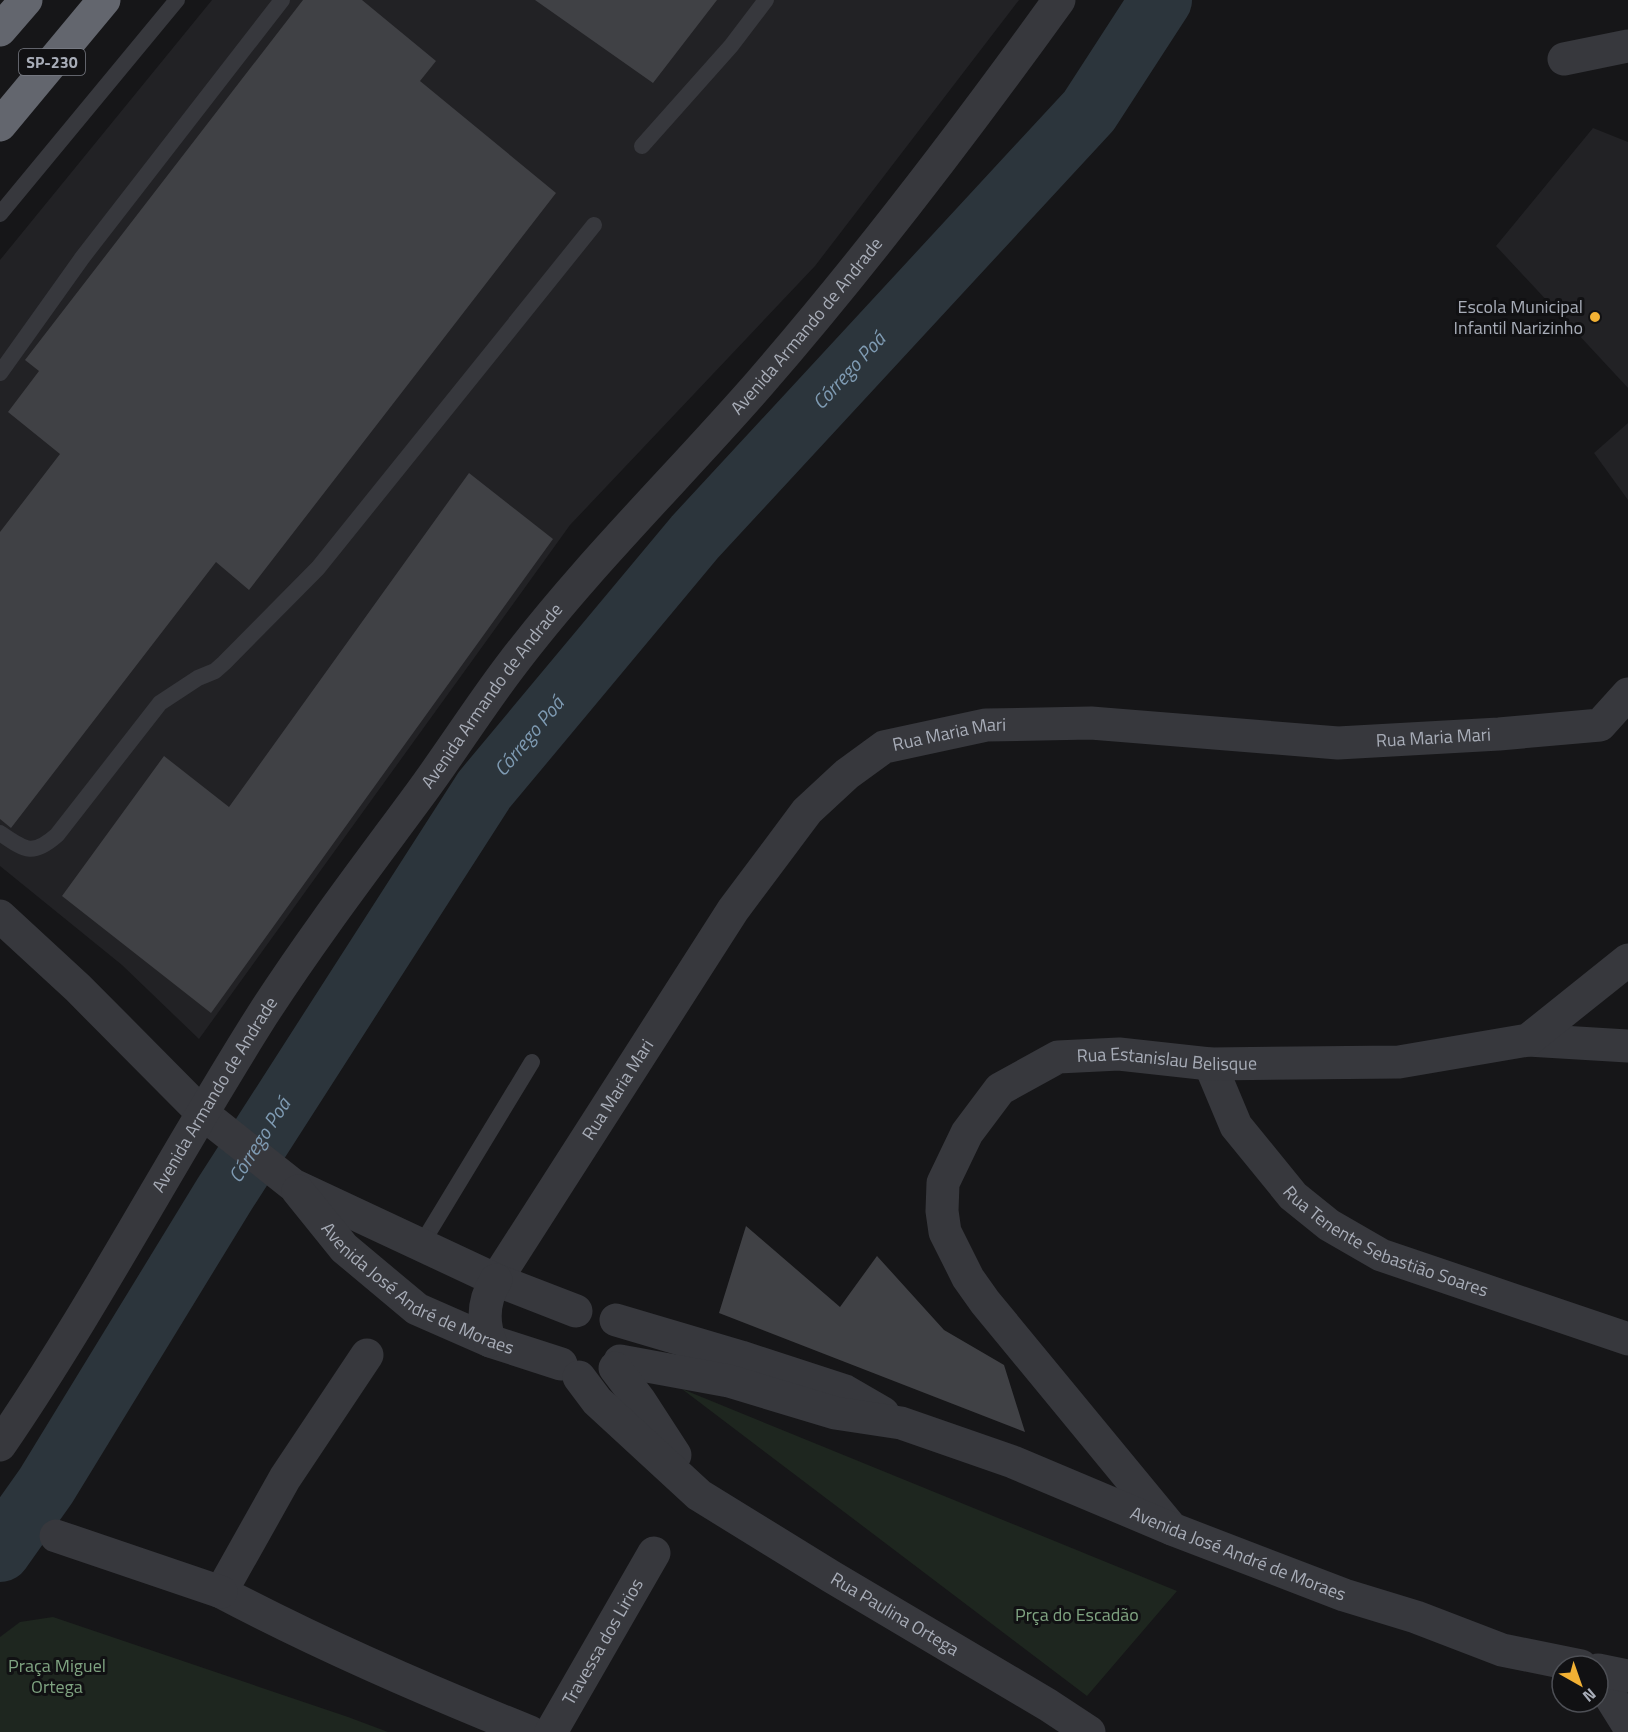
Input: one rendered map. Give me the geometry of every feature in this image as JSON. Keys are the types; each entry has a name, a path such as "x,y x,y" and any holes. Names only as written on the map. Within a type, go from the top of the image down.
{"highway":[{"name":"SP-230","path":"0,30 26,0"},
{"name":"SP-230","path":"0,125 104,0"}],"street":[{"name":"Avenida Armando de Andrade","path":"0,1445 106,1279 202,1113 265,1012 320,929 425,788 467,724 513,663 597,562 719,430 793,345 1000,82 1059,0"},
{"path":"1564,59 1628,46"},
{"name":"Rua Maria Mari","path":"490,1341 486,1329 485,1307 496,1280 733,910 807,811 846,774 884,747 986,725 1091,723 1338,743 1614,726 1628,694"},
{"name":"Avenida José André de Moraes","path":"0,916 78,988 202,1113 283,1178 496,1280 576,1311"},
{"name":"Rua Estanislau Belisque","path":"1172,1529 985,1302 968,1278 945,1232 942,1211 943,1183 967,1133 1000,1089 1058,1057 1119,1054 1210,1064 1399,1062 1528,1040 1628,960"},
{"path":"1528,1040 1628,1046"},
{"name":"Rua Tenente Sebastião Soares","path":"1210,1064 1236,1126 1293,1197 1329,1225 1381,1255 1628,1339"},
{"name":"Avenida José André de Moraes","path":"283,1178 344,1248 417,1309 490,1341 570,1371"},
{"path":"591,1308 600,1310 616,1320 624,1338 625,1347 617,1364 605,1376 592,1378 570,1371 556,1356 555,1337 564,1319 576,1311 591,1308"},
{"name":"Avenida José André de Moraes","path":"616,1320 845,1391 901,1423 1013,1462 1172,1529 1344,1595 1416,1617 1502,1650 1550,1660"},
{"path":"221,1592 285,1478 367,1355"},
{"name":"Avenida José André de Moraes","path":"617,1364 729,1381 835,1413 901,1423"},
{"name":"Rua Paulina Ortega","path":"617,1364 699,1496"},
{"name":"Rua Paulina Ortega","path":"570,1371 597,1401 699,1496 832,1578 1048,1705 1089,1732"},
{"path":"56,1536 221,1592 344,1653 530,1732"},
{"name":"Travessa dos Lirios","path":"551,1732 654,1553"},
{"path":"1610,1672 1628,1676"},
{"path":"1610,1696 1628,1725"}],"lane":[{"path":"0,214 177,0"},
{"path":"0,373 82,258 282,0"},
{"path":"642,146 730,46 766,0"},
{"path":"0,833 27,850 43,847 57,835 160,703 198,678 215,671 318,568 594,225"},
{"path":"421,1245 532,1062"}],"shaded area":[{"path":"212,0 1019,0 815,266 570,525 199,1039 122,965 0,866 0,260"},
{"name":"Escola Municipal Infantil Narizinho","path":"1593,128 1628,142 1628,388 1496,246"},
{"path":"1628,423 1628,500 1594,453"}],"green space":[{"name":"Prça do Escadão","path":"682,1389 1177,1591 1087,1696"},
{"name":"Praça Miguel Ortega","path":"53,1617 388,1732 0,1732 0,1637 20,1622"}],"building":[{"path":"303,0 362,0 436,61 420,81 556,193 249,590 216,562 11,828 0,819 0,532 60,454 8,412 39,371 25,360"},
{"path":"535,0 717,0 653,83"},
{"path":"469,473 553,539 211,1013 62,896 164,756 229,807"},
{"path":"746,1226 840,1307 877,1256 944,1330 1004,1365 1025,1432 719,1313"}],"waterway":[{"name":"Córrego Poá","path":"0,1551 46,1486 224,1195 484,790 695,537 1089,111 1161,0"}],"place":[{"name":"Escola Municipal Infantil Narizinho","path":"1595,317"}]}
